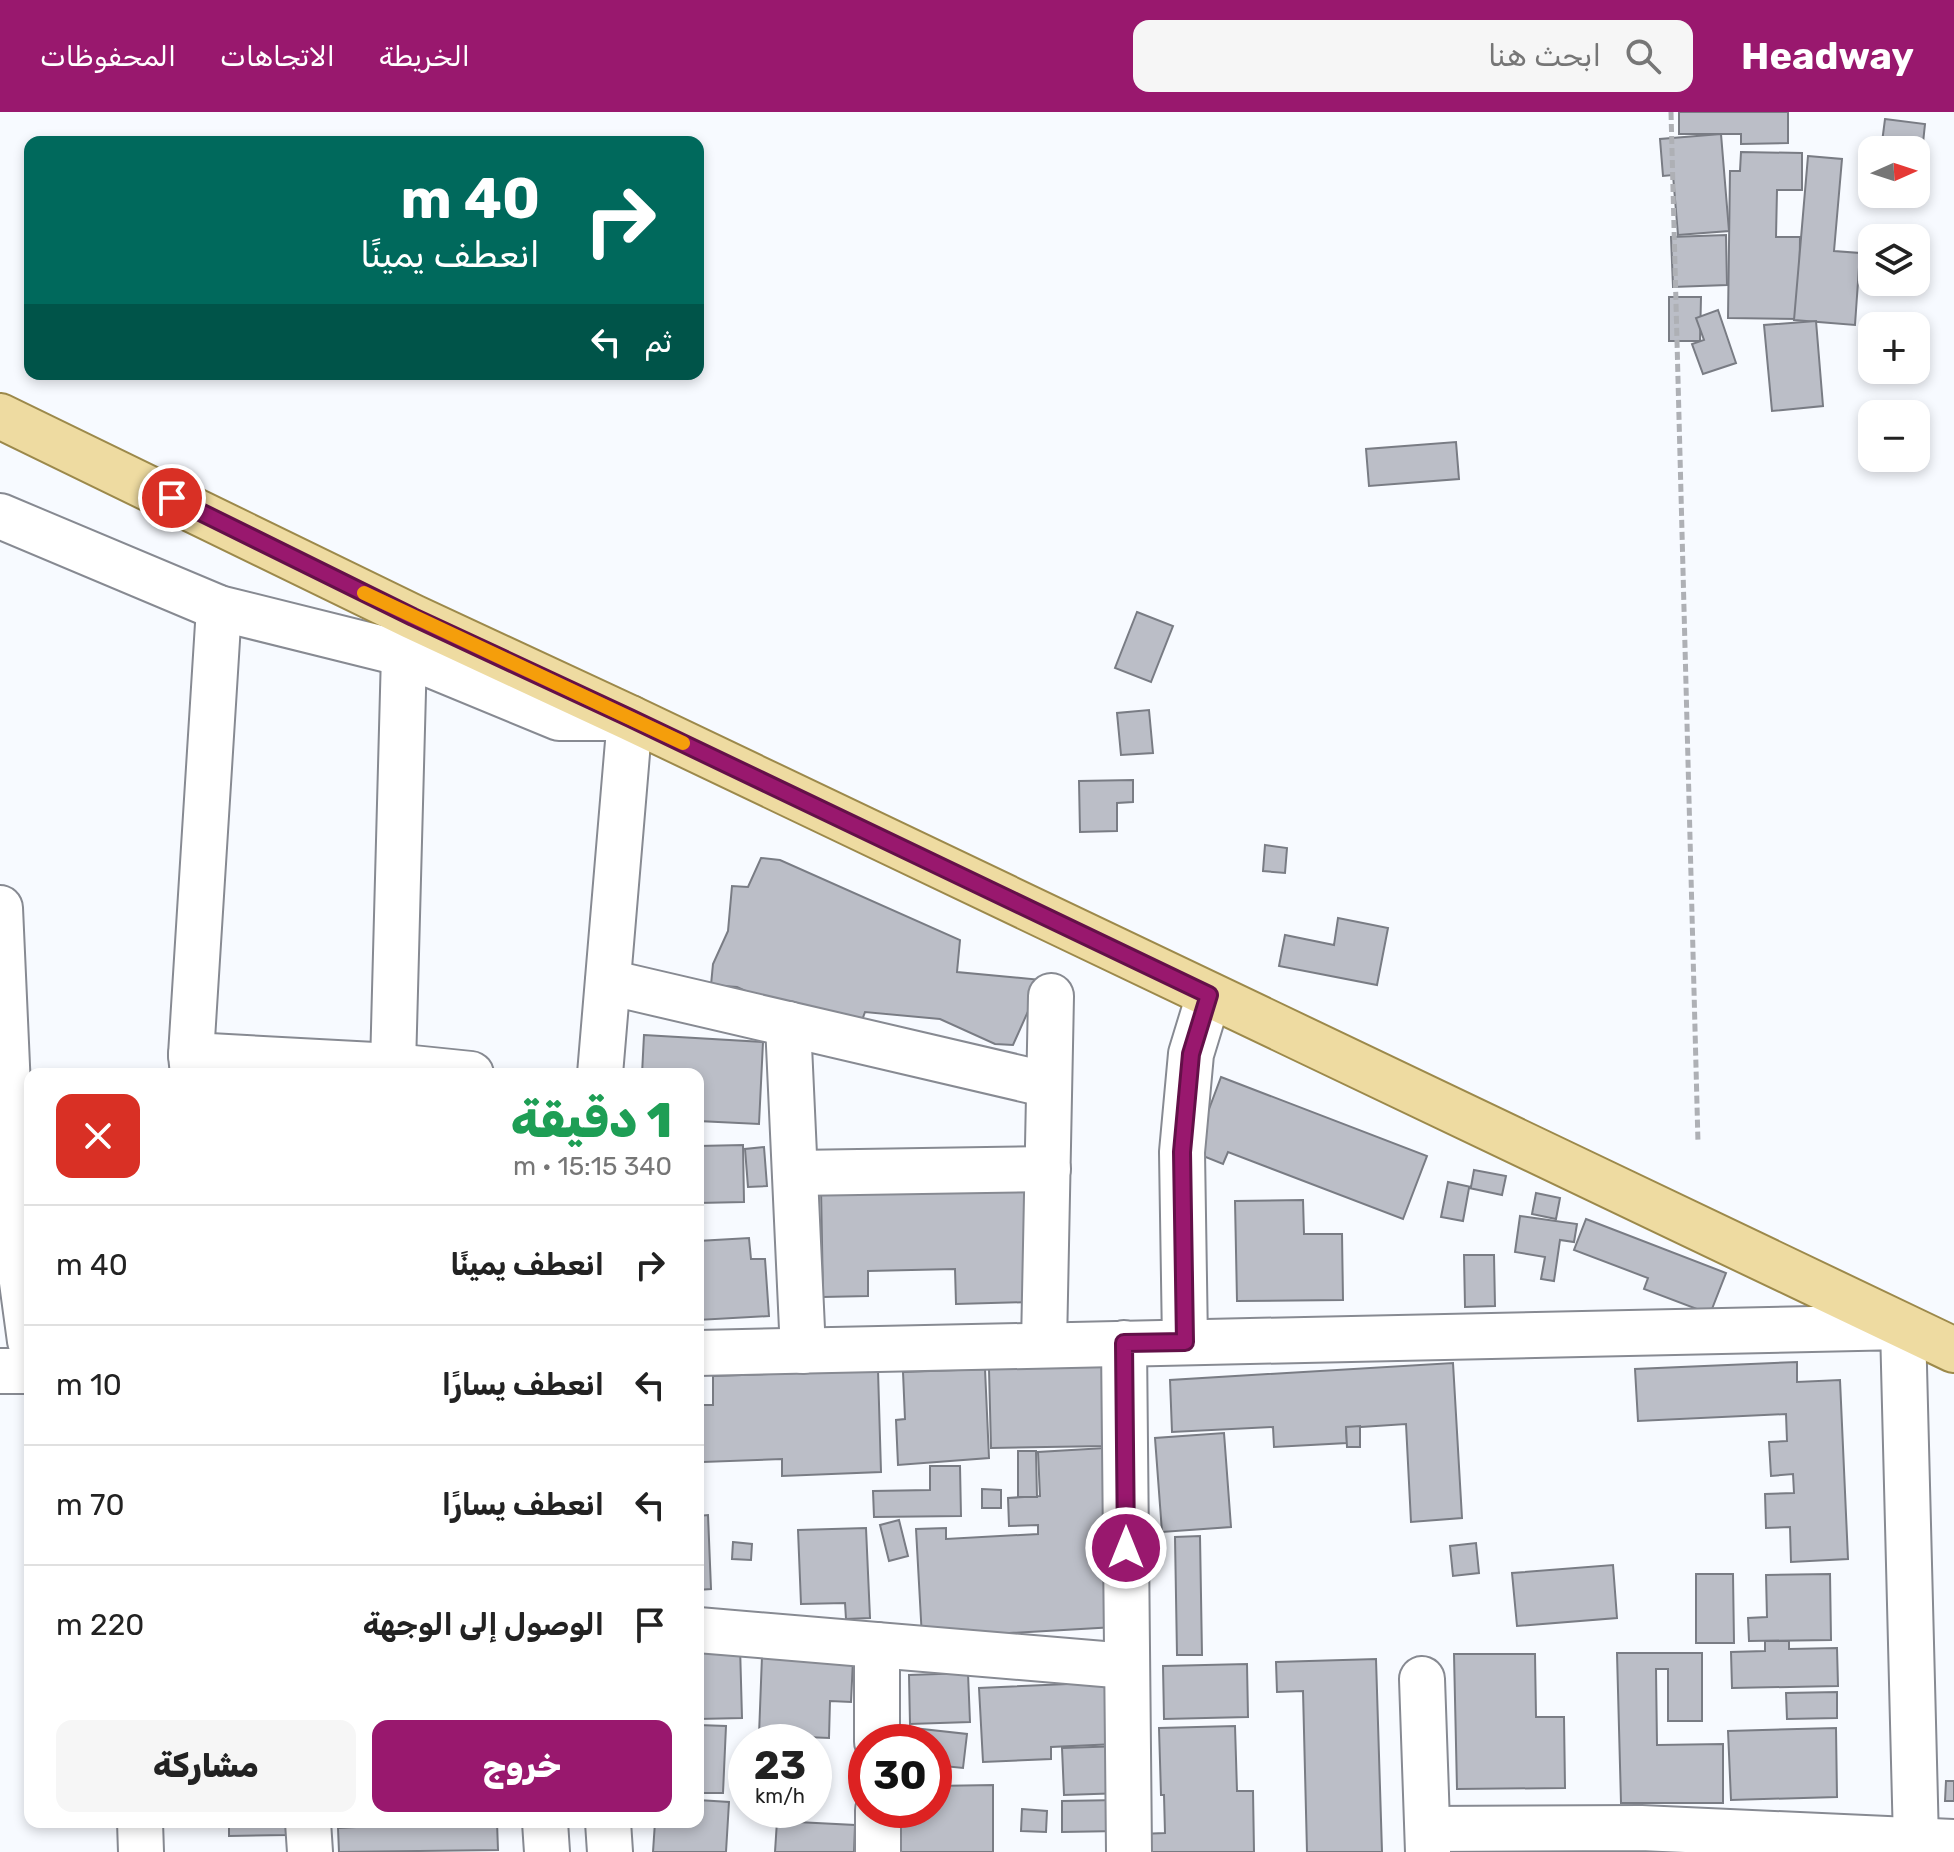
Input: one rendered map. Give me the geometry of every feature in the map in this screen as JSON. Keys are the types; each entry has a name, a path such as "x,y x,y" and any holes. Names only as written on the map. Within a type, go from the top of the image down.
{"main road":[{"path":"0,416 413,617 1954,1350"},
{"path":"1903,1327 1954,1325"}],"street":[{"path":"0,516 219,608 404,654 559,718 630,718 601,1068"},
{"path":"219,608 192,1064 412,1068"},
{"path":"393,1066 404,654"},
{"path":"0,908 7,1224 24,1310"},
{"path":"608,982 1049,1085"},
{"path":"1185,1342 1182,1152 1191,1054 1209,995"},
{"path":"1044,1345 1051,996"},
{"path":"788,1024 803,1351"},
{"path":"795,1173 1048,1169"},
{"path":"704,1353 1903,1327 1935,1842 1428,1840 1422,1679"},
{"path":"1124,1343 1129,1852"},
{"path":"0,1371 24,1371"},
{"path":"704,1631 1127,1666"},
{"path":"877,1645 877,1724"},
{"path":"140,1828 141,1852"},
{"path":"308,1828 310,1852"},
{"path":"545,1828 547,1852"},
{"path":"608,1828 610,1852"},
{"path":"878,1828 878,1852"}],"path":[{"path":"1671,112 1698,1143"}],"building":[{"path":"1679,112 1788,112 1788,143 1741,144 1741,134 1679,134"},
{"path":"1885,119 1925,124 1924,136 1883,136"},
{"path":"1721,134 1729,231 1678,235 1673,175 1663,176 1660,139"},
{"path":"1741,152 1802,153 1802,190 1777,190 1776,237 1800,237 1799,319 1728,318 1730,171 1740,171"},
{"path":"1808,156 1842,159 1834,251 1858,253 1855,325 1794,320"},
{"path":"1726,235 1727,285 1673,287 1671,237"},
{"path":"1669,297 1701,297 1700,341 1669,341"},
{"path":"1718,310 1736,363 1703,374 1692,344 1704,340 1696,318"},
{"path":"1816,321 1823,406 1772,411 1764,325"},
{"path":"1456,442 1459,479 1369,486 1366,449"},
{"path":"1137,612 1173,626 1151,682 1115,668"},
{"path":"1149,710 1153,753 1121,755 1117,713"},
{"path":"1133,780 1133,802 1117,803 1117,831 1080,832 1079,781"},
{"path":"1265,845 1287,848 1285,873 1263,871"},
{"path":"761,858 780,860 960,940 957,972 1042,980 1013,1045 995,1044 940,1019 865,1012 860,1026 770,1002 737,987 711,985 713,964 728,931 732,886 748,887"},
{"path":"1338,918 1388,928 1377,985 1279,966 1285,935 1334,945"},
{"path":"644,1035 763,1042 759,1124 704,1121 704,1068 642,1068"},
{"path":"1221,1077 1427,1156 1403,1219 1228,1152 1223,1164 1193,1152"},
{"path":"743,1145 744,1202 704,1203 704,1146"},
{"path":"764,1147 767,1186 748,1187 745,1149"},
{"path":"1474,1170 1506,1176 1502,1195 1469,1188 1463,1221 1441,1217 1448,1182 1471,1187"},
{"path":"1028,1183 1030,1302 956,1304 955,1269 868,1271 868,1296 823,1297 821,1188"},
{"path":"1536,1193 1560,1198 1556,1219 1532,1214"},
{"path":"1303,1200 1304,1234 1342,1234 1343,1300 1237,1301 1235,1201"},
{"path":"1520,1216 1577,1224 1574,1242 1560,1240 1554,1281 1541,1279 1545,1257 1515,1252"},
{"path":"1586,1219 1726,1273 1710,1314 1644,1289 1648,1278 1574,1250"},
{"path":"749,1238 751,1259 765,1259 769,1316 704,1320 704,1241"},
{"path":"1464,1255 1494,1255 1495,1306 1465,1307"},
{"path":"1797,1362 1797,1382 1840,1380 1848,1559 1791,1562 1790,1527 1766,1528 1765,1494 1794,1493 1793,1474 1771,1476 1769,1442 1787,1441 1786,1414 1638,1421 1635,1369"},
{"path":"1453,1363 1462,1518 1411,1522 1406,1424 1346,1428 1347,1443 1274,1447 1273,1427 1172,1432 1170,1380"},
{"path":"1104,1366 1106,1446 991,1448 989,1369"},
{"path":"985,1369 989,1458 898,1465 896,1420 905,1419 903,1372"},
{"path":"878,1370 881,1472 782,1476 782,1459 704,1462 704,1405 713,1405 713,1376"},
{"path":"1360,1426 1360,1447 1347,1447 1346,1427"},
{"path":"1224,1433 1231,1527 1162,1532 1155,1438"},
{"path":"1105,1448 1115,1627 922,1638 916,1529 946,1528 946,1539 1038,1534 1038,1525 1009,1526 1008,1498 1040,1496 1038,1452"},
{"path":"1018,1451 1036,1451 1037,1497 1018,1497"},
{"path":"930,1466 960,1466 961,1516 874,1517 873,1491 930,1490"},
{"path":"982,1489 1001,1490 1001,1508 982,1508"},
{"path":"704,1515 708,1515 711,1589 704,1590"},
{"path":"899,1520 908,1556 889,1561 880,1525"},
{"path":"866,1528 870,1618 846,1619 845,1603 801,1604 798,1530"},
{"path":"1200,1536 1202,1655 1177,1655 1175,1537"},
{"path":"733,1542 752,1544 751,1560 732,1559"},
{"path":"1476,1543 1479,1573 1453,1576 1450,1546"},
{"path":"1613,1565 1617,1618 1517,1626 1512,1573"},
{"path":"1696,1574 1733,1574 1734,1643 1696,1643"},
{"path":"1830,1574 1831,1640 1749,1641 1748,1618 1767,1617 1766,1575"},
{"path":"1765,1641 1789,1641 1789,1649 1837,1648 1838,1686 1732,1688 1731,1652 1765,1651"},
{"path":"740,1646 742,1718 704,1719 704,1648"},
{"path":"1617,1653 1702,1653 1702,1721 1668,1721 1668,1669 1656,1669 1657,1745 1723,1744 1723,1803 1621,1803"},
{"path":"1454,1654 1535,1654 1536,1717 1564,1717 1565,1788 1457,1789"},
{"path":"762,1656 853,1660 851,1702 830,1701 829,1724 759,1724"},
{"path":"1376,1659 1382,1852 1307,1852 1303,1691 1277,1692 1276,1662"},
{"path":"1247,1664 1248,1717 1164,1719 1163,1666"},
{"path":"968,1673 970,1722 910,1724 909,1675"},
{"path":"1114,1682 1116,1744 1051,1747 1051,1759 983,1762 979,1688"},
{"path":"1837,1692 1837,1718 1787,1719 1786,1693"},
{"path":"704,1725 726,1726 723,1793 704,1793"},
{"path":"1235,1726 1237,1791 1253,1791 1254,1852 1141,1852 1140,1834 1165,1833 1159,1728"},
{"path":"1836,1728 1837,1797 1731,1800 1728,1731"},
{"path":"952,1732 967,1734 963,1768 952,1767"},
{"path":"1123,1746 1124,1793 1064,1795 1062,1748"},
{"path":"1946,1781 1954,1781 1954,1801 1945,1801"},
{"path":"993,1785 993,1852 901,1852 900,1828 952,1828 952,1786"},
{"path":"704,1800 728,1802 726,1852 653,1852 655,1828 704,1828"},
{"path":"1119,1800 1119,1831 1062,1832 1062,1801"},
{"path":"1022,1809 1047,1811 1046,1832 1021,1831"},
{"path":"832,1824 855,1828 854,1852 775,1852 777,1828 832,1828"},
{"path":"229,1828 287,1828 287,1835 229,1836"},
{"path":"338,1828 497,1828 498,1850 339,1852"}],"slow traffic":[{"path":"364,593 683,743"}],"route":[{"path":"172,498 413,617 1209,995 1191,1054 1182,1152 1185,1342 1124,1343 1126,1548"}]}
